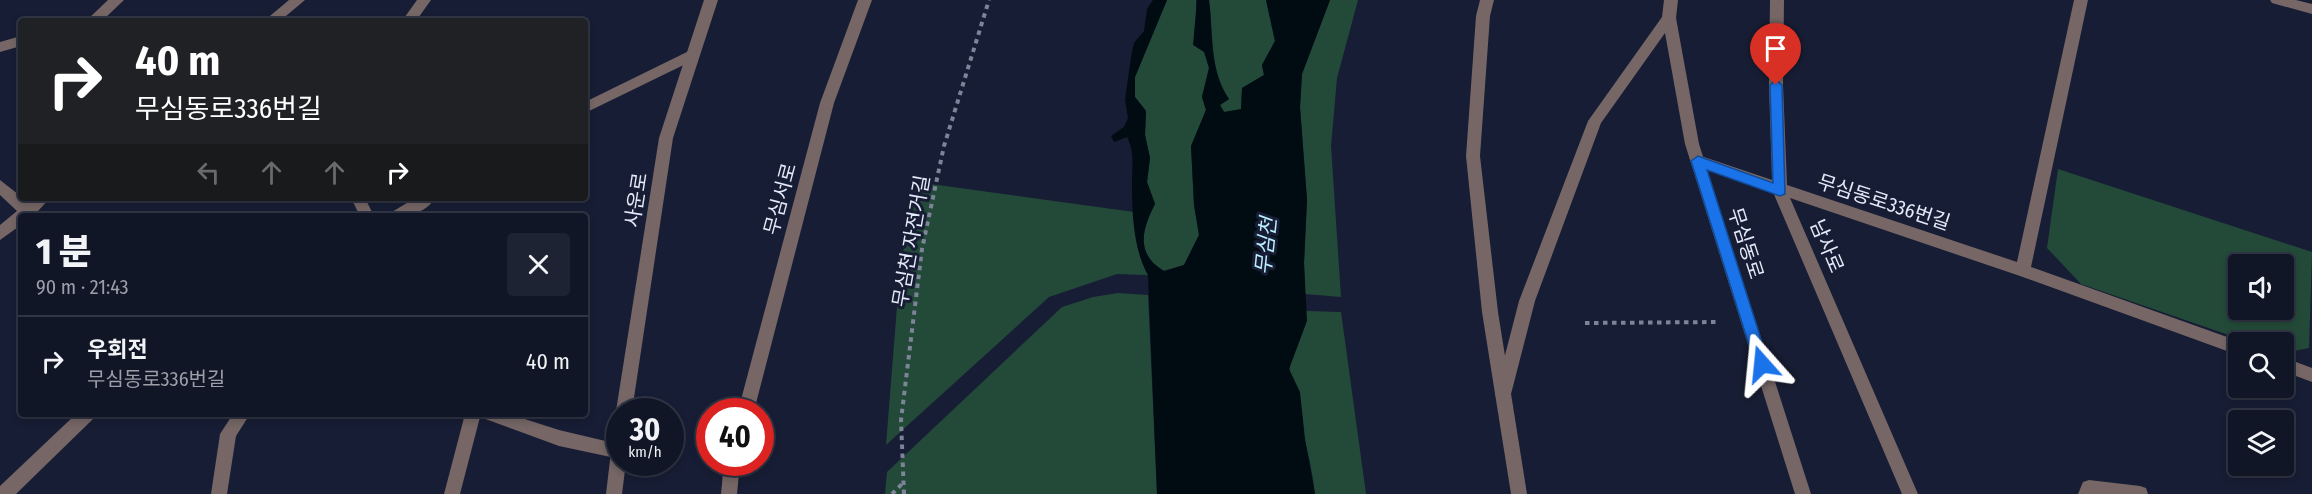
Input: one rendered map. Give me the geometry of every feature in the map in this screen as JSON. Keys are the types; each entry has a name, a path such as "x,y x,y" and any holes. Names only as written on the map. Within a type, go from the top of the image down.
{"street":[{"path":"94,18 117,0"},
{"path":"275,18 298,0"},
{"path":"411,18 424,0"},
{"name":"사운로","path":"626,398 666,138 711,0"},
{"name":"무심서로","path":"749,398 827,103 865,0"},
{"path":"1487,0 1483,16 1473,156 1490,312 1519,494"},
{"name":"무심동로","path":"1671,0 1669,18 1692,144 1803,494"},
{"name":"남사로","path":"1778,0 1776,85 1780,191 1910,494"},
{"path":"2023,270 2081,0"},
{"path":"2277,0 2312,9"},
{"path":"1503,394 1527,301 1595,121 1669,18"},
{"path":"0,47 18,42"},
{"path":"588,106 693,54"},
{"name":"무심동로336번길","path":"1698,161 1780,191 2023,270 2228,344"},
{"path":"0,186 28,213"},
{"path":"30,213 40,201"},
{"path":"402,213 423,201"},
{"path":"0,234 18,222"},
{"path":"2294,368 2312,375"},
{"path":"4,494 84,417"},
{"path":"219,494 228,434 240,417"},
{"path":"452,494 472,417"},
{"path":"497,417 559,438 606,445"},
{"path":"614,494 616,476"},
{"path":"729,494 731,476"},
{"path":"2086,494 2089,488 2140,494"}],"path":[{"name":"무심천 자전거길","path":"904,494 901,420 922,249 944,146 989,0"},
{"path":"1585,323 1748,321"},
{"path":"892,494 904,482"}],"green space":[{"path":"1167,0 1196,0 1196,21 1209,68 1202,97 1206,110 1191,146 1194,205 1199,235 1184,265 1164,271 1155,264 1145,249 1144,232 1155,204 1147,182 1150,158 1145,135 1146,111 1135,97 1135,77"},
{"path":"1209,0 1266,0 1275,41 1262,65 1264,75 1242,88 1241,110 1224,112 1220,105 1229,99 1218,76 1215,63"},
{"path":"1330,0 1358,0 1337,78 1331,146 1341,297 1305,294 1307,200 1300,107 1302,74"},
{"path":"2058,169 2312,252 2309,348 2294,351 2294,332 2228,332 2228,335 2081,284 2047,248"},
{"path":"916,182 1134,212 1137,245 1148,275 1117,274 1049,297 886,445 900,269"},
{"path":"1118,293 1148,295 1157,494 885,494 887,472 1062,307 1093,297"},
{"path":"1306,311 1341,312 1366,494 1315,494 1290,372 1292,358 1304,327"}],"water":[{"name":"무심천","path":"1153,0 1167,0 1135,77 1135,97 1146,111 1145,135 1150,158 1147,182 1155,204 1144,232 1145,249 1155,264 1164,271 1184,265 1199,235 1194,205 1191,146 1206,110 1202,97 1209,68 1204,52 1193,45 1197,0 1209,0 1215,64 1229,99 1220,105 1224,112 1241,109 1242,88 1264,75 1262,65 1275,41 1266,0 1330,0 1302,74 1300,107 1307,200 1304,263 1307,321 1289,369 1300,392 1305,439 1315,494 1157,494 1148,275 1139,253 1134,230 1131,148 1127,137 1114,142 1111,136 1124,127 1128,118 1125,100 1131,57 1134,43 1144,31 1147,9"}],"route":[{"path":"1762,364 1698,161 1780,191 1776,85"}]}
